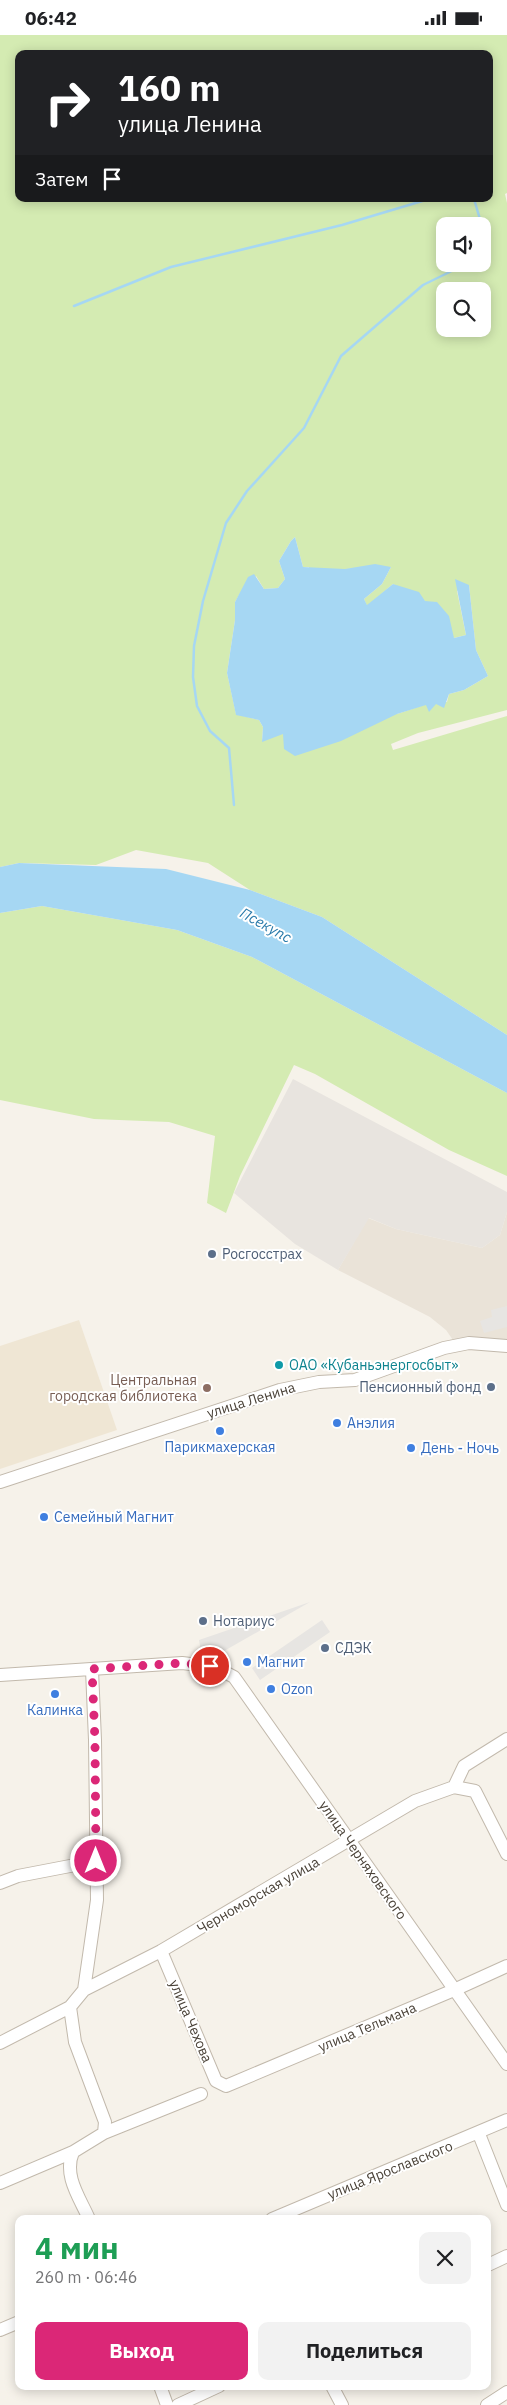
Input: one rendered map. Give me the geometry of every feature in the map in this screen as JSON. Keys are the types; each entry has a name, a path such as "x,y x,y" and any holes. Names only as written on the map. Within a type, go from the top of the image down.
{"street":[{"name":"улица Ленина","path":"0,1482 280,1390 312,1383 356,1380 444,1348 469,1343 507,1346"},
{"name":"улица Черняховского","path":"92,1669 182,1663 210,1666 225,1671 234,1677 507,2064"},
{"path":"0,1675 92,1669 97,1900 84,1990"},
{"path":"507,1739 464,1766 454,1787 475,1791 507,1854"},
{"name":"Черноморская улица","path":"0,2043 70,2007 84,1990 161,1951 415,1801 454,1787"},
{"path":"0,1883 18,1876 96,1861"},
{"name":"улица Чехова","path":"161,1951 216,2081 226,2085"},
{"name":"улица Тельмана","path":"226,2085 507,1966"},
{"path":"70,2007 74,2042 105,2122 104,2133"},
{"path":"0,2183 73,2152 104,2133 201,2094"},
{"name":"улица Ярославского","path":"282,2215 507,2121"},
{"path":"479,2134 507,2205"},
{"path":"73,2152 70,2159 70,2177 87,2215"},
{"path":"491,2264 507,2256"},
{"path":"0,2330 15,2324"},
{"path":"161,2390 167,2405"},
{"path":"178,2405 210,2390"},
{"path":"334,2390 342,2405"},
{"path":"487,2405 507,2392"}],"shaded area":[{"path":"293,1079 507,1192 507,1212 500,1235 482,1248 396,1229 369,1218 338,1270 295,1244 234,1193"},
{"path":"507,1212 507,1340 453,1340 446,1330 430,1317 338,1270 368,1218 396,1229 482,1248 500,1235"},
{"path":"507,1306 507,1327 484,1333 480,1321 492,1317 491,1310"},
{"path":"79,1320 117,1430 0,1469 0,1346"},
{"path":"310,1602 224,1651 201,1651 199,1640"},
{"path":"322,1620 330,1632 260,1680 252,1668"}],"green space":[{"path":"0,35 507,35 507,193 505,194 507,203 507,710 418,733 391,744 393,750 507,716 507,1035 322,917 250,890 208,863 136,850 96,865 19,863 0,867","holes":["295,537 303,567 309,567 262,742 263,727 259,720 236,714 227,673 235,620 235,602 242,590 256,576 264,589 278,588 285,579 279,561","391,567 382,584 364,599 367,606 393,584 425,601 454,638 466,635 457,591 469,585 476,650 488,676 464,690 449,694 447,702 427,704 397,714 345,569"]},
{"path":"42,906 177,930 252,957 507,1093 507,1176 449,1150 315,1074 294,1065 240,1176 226,1213 207,1203 215,1136 169,1122 94,1119 0,1100 0,913"}],"water":[{"path":"295,537 303,567 345,569 375,564 391,567 382,584 364,599 367,605 393,584 419,592 425,601 437,602 449,616 454,638 466,635 455,579 469,585 476,650 488,676 464,690 449,694 444,708 436,704 429,712 426,705 397,714 341,741 295,756 284,749 283,734 262,742 263,727 259,720 236,715 227,673 235,620 235,602 248,577 254,574 264,589 278,588 285,579 279,561"},
{"name":"Псекупс","path":"19,863 166,869 250,890 322,917 507,1035 507,1093 252,957 177,930 42,906 0,913 0,867"}],"waterway":[{"path":"74,306 171,267 342,225 419,202"},
{"path":"475,202 479,217"},
{"path":"234,805 229,748 210,731 197,706 193,677 194,646 203,601 226,523 247,491 304,428 341,356 423,285 450,272"}],"place":[{"name":"Росгосстрах","path":"212,1254"},
{"name":"ОАО «Кубаньэнергосбыт»","path":"279,1365"},
{"name":"Пенсионный фонд","path":"491,1387"},
{"name":"Центральная городская библиотека","path":"207,1388"},
{"name":"Анэлия","path":"337,1423"},
{"name":"Парикмахерская","path":"220,1431"},
{"name":"День - Ночь","path":"411,1448"},
{"name":"Семейный Магнит","path":"44,1517"},
{"name":"Нотариус","path":"203,1621"},
{"name":"СДЭК","path":"325,1648"},
{"name":"Магнит","path":"247,1662"},
{"name":"Ozon","path":"271,1689"},
{"name":"Калинка","path":"55,1694"}],"route":[{"path":"96,1861 92,1669 182,1663 210,1666"}]}
